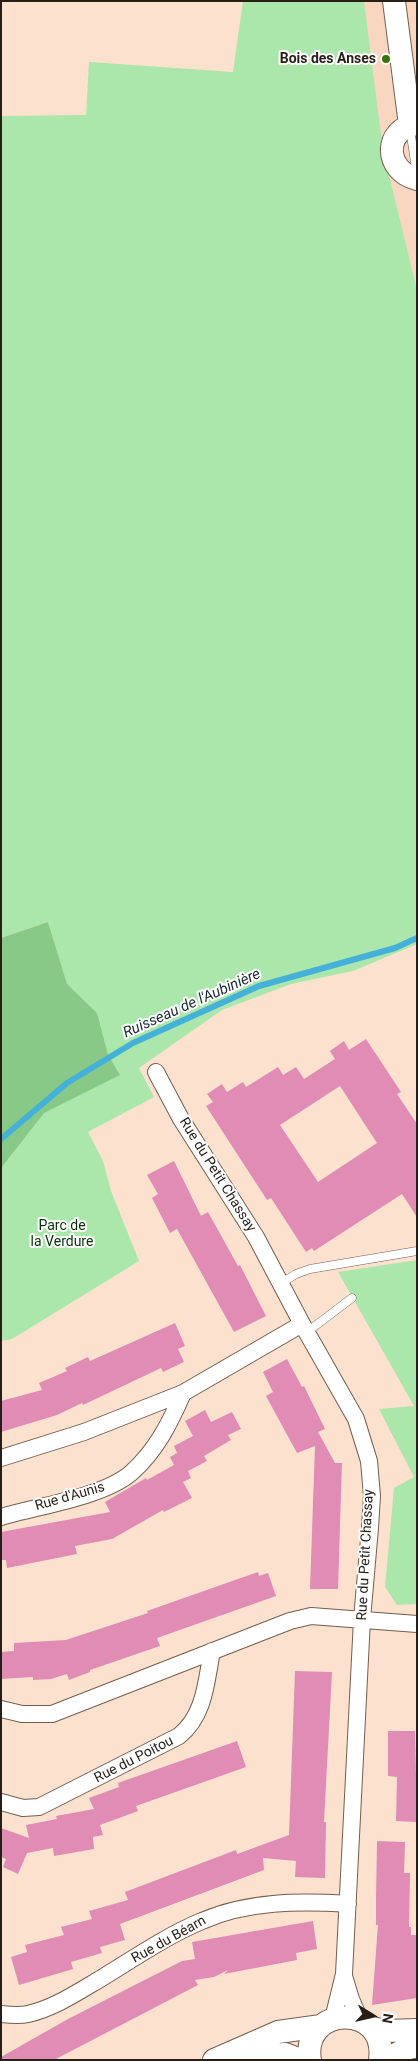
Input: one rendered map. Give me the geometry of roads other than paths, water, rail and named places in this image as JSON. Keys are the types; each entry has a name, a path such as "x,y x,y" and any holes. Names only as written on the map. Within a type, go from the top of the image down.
{"street":[{"path":"394,1 413,124 397,135 392,151 396,167 409,177 417,178"},
{"name":"Rue du Petit Chassay","path":"156,1072 182,1119 256,1237 304,1328 356,1419 369,1461 372,1496 371,1520 362,1619 344,1974 327,2022"},
{"path":"1,1458 84,1432 183,1393 304,1328"},
{"name":"Rue d'Aunis","path":"1,1517 90,1493 114,1484 130,1474 161,1438 183,1393"},
{"path":"1,1708 22,1714 52,1714 290,1621 311,1616 417,1624"},
{"name":"Rue du Poitou","path":"1,1802 23,1808 39,1807 180,1736 192,1723 202,1703 212,1651"},
{"name":"Rue du Béarn","path":"1,2014 26,2014 51,2007 176,1934 200,1921 222,1913 246,1906 269,1904 348,1904"},
{"name":"Rue du Petit Chassay","path":"344,1974 351,1999 366,2024"},
{"path":"214,2060 278,2032 346,2016 386,2031 417,2030"},
{"path":"310,2060 309,2047 312,2039 327,2022"},
{"path":"366,2024 380,2045 380,2060"},
{"path":"386,2060 406,2049 417,2046"},
{"path":"226,2060 281,2054 300,2060"}],"lane":[{"path":"280,1284 296,1274 310,1269 417,1251"},
{"path":"304,1328 352,1298"}],"waterway":[{"name":"Ruisseau de l'Aubinière","path":"1,1139 67,1083 133,1043 259,986 395,948 417,938"}],"place":[{"name":"Bois des Anses","path":"386,59"}],"park label":[{"name":"Parc de la Verdure","path":"62,1234"}]}
